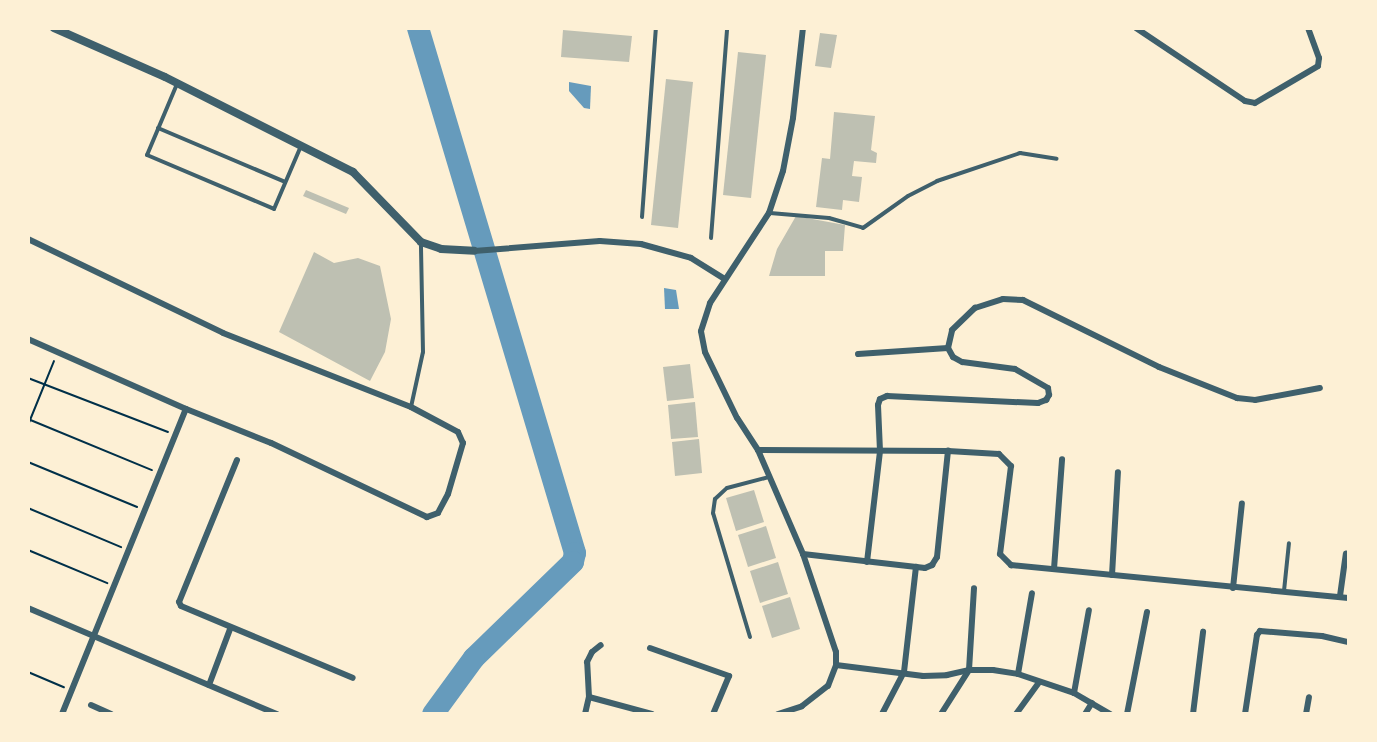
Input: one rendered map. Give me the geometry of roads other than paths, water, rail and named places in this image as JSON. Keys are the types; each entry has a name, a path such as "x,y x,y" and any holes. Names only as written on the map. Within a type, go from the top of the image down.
{"street":[{"path":"54,28 177,84 353,172 421,242 441,249 474,251 600,240 649,246 691,258 724,279"},
{"path":"778,714 802,706 828,686 836,665 836,652 803,554 758,450 738,418 705,352 701,331 710,303 769,213 783,171 791,129 803,28"},
{"path":"1137,28 1245,101 1255,103 1318,66 1319,58 1308,28"},
{"path":"28,239 222,333 411,407 458,432 463,443 448,494 443,506 433,517 427,518 271,443 186,409 28,339"},
{"path":"867,562 880,451 878,405 880,399 887,396 1029,403 1046,400 1049,395 1048,388 1022,373 962,362 953,357 948,348 952,330 975,308 1004,299 1023,300 1159,367 1237,398 1255,400 1320,388"},
{"path":"858,354 948,348"},
{"path":"62,714 186,409"},
{"path":"758,450 948,451 999,454 1007,459 1011,466 1000,554 1011,565 1348,598"},
{"path":"803,554 915,567 932,565 937,557 948,451"},
{"path":"1053,569 1062,459"},
{"path":"237,460 179,602 185,610 353,678"},
{"path":"1112,575 1119,472"},
{"path":"1233,588 1242,503"},
{"path":"1340,596 1346,553"},
{"path":"882,714 904,672 915,567"},
{"path":"941,714 969,670 974,588"},
{"path":"1018,675 1032,593"},
{"path":"28,608 277,714"},
{"path":"1074,693 1089,610"},
{"path":"1127,714 1147,612"},
{"path":"209,685 230,628"},
{"path":"1245,714 1257,635 1260,631 1322,636 1348,642"},
{"path":"1193,714 1203,632"},
{"path":"585,714 589,697 587,662 591,652 600,645"},
{"path":"650,648 729,676 713,714"},
{"path":"836,665 923,676 947,675 969,670 1018,675 1074,693 1110,714"},
{"path":"1016,714 1039,682"},
{"path":"589,697 652,714"},
{"path":"1306,714 1309,697"},
{"path":"1085,714 1092,703"},
{"path":"91,705 111,714"}],"lane":[{"path":"642,218 656,28"},
{"path":"711,237 726,29"},
{"path":"177,84 147,155 274,209 302,145"},
{"path":"158,128 285,182"},
{"path":"769,213 829,218 863,228 908,196 937,181 1020,153 1057,159"},
{"path":"411,407 423,352 421,242"},
{"path":"750,637 713,513 715,498 727,488 770,476"},
{"path":"1284,591 1289,543"}],"water":[{"path":"569,82 591,86 590,109 584,108 569,91"},
{"path":"664,288 676,290 679,309 665,309"}],"waterway":[{"path":"418,28 575,553 573,562 474,658 433,714"}]}
